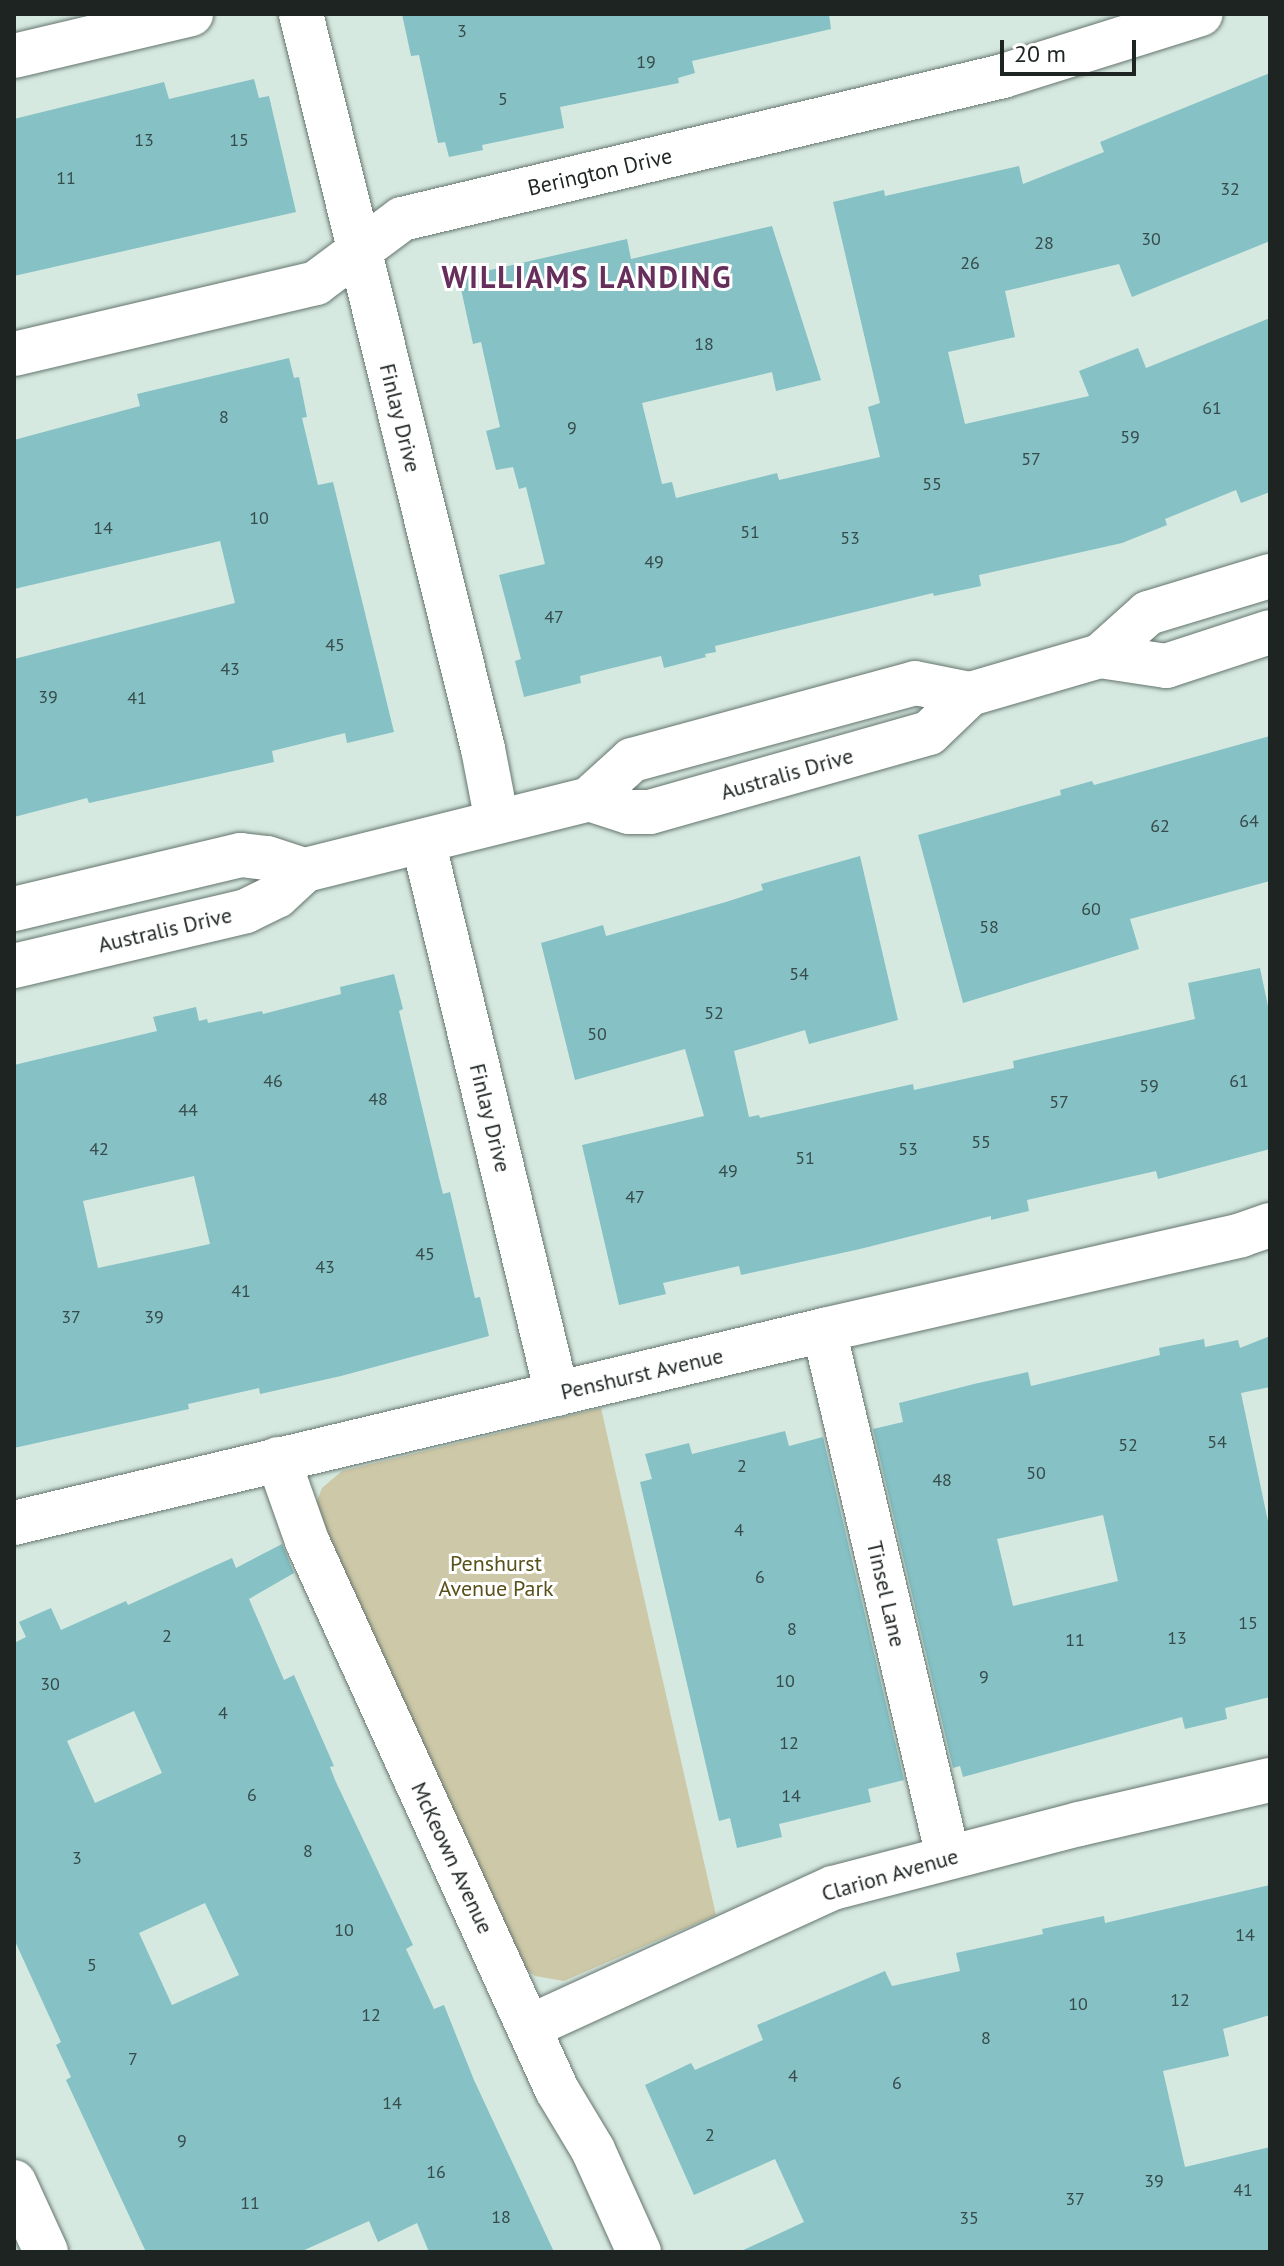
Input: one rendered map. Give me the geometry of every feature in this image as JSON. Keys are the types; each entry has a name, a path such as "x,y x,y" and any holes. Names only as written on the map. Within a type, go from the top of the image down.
{"street":[{"path":"14,56 191,14"},
{"name":"Finlay Drive","path":"301,14 357,251 483,749 497,822"},
{"name":"Berington Drive","path":"14,354 316,283 402,219 1003,76 1104,48 1201,14"},
{"name":"Australis Drive","path":"1100,656 1148,613 1270,576"},
{"name":"Australis Drive","path":"14,966 246,911 277,896 305,870 589,799 632,760 915,683 970,694 1100,656 1166,666 1270,632"},
{"name":"Finlay Drive","path":"423,841 557,1394"},
{"path":"14,909 241,855 267,858 305,870"},
{"name":"Penshurst Avenue","path":"14,1523 824,1330 1241,1235 1270,1225"},
{"name":"Tinsel Lane","path":"824,1330 948,1857"},
{"name":"McKeown Avenue","path":"278,1459 307,1541 557,2090 593,2150 639,2252"},
{"name":"Clarion Avenue","path":"529,2027 805,1900 948,1857 1270,1780"},
{"path":"14,2182 46,2252"}],"green space":[{"name":"Penshurst Avenue Park","path":"601,1408 716,1915 564,1981 535,1976 525,1968 317,1515 317,1501 322,1488 342,1471"}],"building":[{"path":"402,14 829,14 831,29 692,61 695,73 678,78 679,83 560,107 564,128 482,145 483,150 449,157 445,142 438,143 419,55 411,56"},
{"path":"1270,73 1270,241 1132,297 1119,264 1005,291 1015,337 948,352 965,424 1089,396 1079,371 1138,348 1146,368 1270,318 1270,492 1241,503 1236,490 1165,519 1167,525 1122,543 979,575 981,586 934,596 933,593 715,646 716,652 705,654 706,657 664,668 661,656 580,676 581,683 524,697 515,661 521,659 499,575 545,564 526,487 519,489 513,467 496,470 486,431 500,427 481,342 473,344 461,289 466,288 464,276 627,239 631,259 772,226 821,380 776,391 772,372 642,403 662,484 672,482 676,498 777,473 779,480 880,457 868,407 880,403 833,202 884,190 885,196 1019,166 1023,184 1104,152 1100,142"},
{"path":"254,79 259,98 269,96 296,212 14,276 14,119 164,82 169,99"},
{"path":"289,358 294,378 299,377 307,417 302,418 318,485 333,482 394,732 347,743 345,733 272,751 274,762 89,803 87,798 14,817 14,659 235,603 220,541 14,589 14,440 140,406 137,394"},
{"path":"1270,736 1270,881 1130,919 1139,949 963,1003 918,835 1061,795 1060,790 1092,781 1094,785"},
{"path":"860,856 898,1020 809,1044 805,1030 734,1051 749,1117 759,1115 760,1118 913,1084 914,1090 1014,1068 1013,1061 1195,1019 1188,983 1260,968 1270,1016 1270,1149 1158,1179 1156,1171 1027,1200 1029,1211 991,1220 991,1216 860,1249 741,1275 739,1266 663,1283 666,1294 619,1305 582,1145 704,1116 685,1049 575,1080 541,943 603,925 606,936 726,902 763,890 761,884"},
{"path":"394,974 403,1009 399,1011 443,1194 450,1192 475,1298 480,1297 489,1336 341,1376 260,1394 259,1388 188,1404 189,1409 14,1448 14,1065 157,1031 153,1017 196,1007 199,1021 207,1019 208,1023 262,1011 263,1014 341,994 340,987","holes":["194,1176 210,1244 98,1268 83,1201"]},
{"path":"1270,1336 1270,1387 1241,1393 1270,1531 1270,1697 1225,1708 1227,1719 1185,1729 1182,1717 963,1777 960,1766 953,1768 873,1429 903,1422 899,1403 1028,1372 1031,1386 1160,1355 1159,1348 1204,1339 1205,1347 1238,1340 1240,1348","holes":["1103,1515 1118,1581 1013,1606 997,1539"]},
{"path":"785,1431 789,1446 823,1437 904,1780 868,1789 871,1802 779,1824 782,1837 737,1848 730,1818 719,1821 640,1482 652,1479 645,1454 689,1443 692,1454"},
{"path":"282,1544 294,1573 249,1599 284,1680 294,1675 334,1766 330,1767 335,1780 413,1945 406,1949 434,2009 444,2005 474,2080 554,2252 429,2252 417,2223 378,2242 369,2221 300,2252 146,2252 66,2080 71,2077 56,2045 61,2042 14,1939 14,1643 26,1637 19,1622 51,1608 61,1630 126,1601 128,1605 232,1558 236,1568","holes":["134,1711 162,1773 95,1803 67,1741","205,1903 239,1975 172,2005 139,1933"]},
{"path":"1270,1885 1270,2015 1223,2029 1229,2056 1163,2071 1185,2167 1270,2147 1270,2252 739,2252 804,2222 775,2159 694,2195 645,2085 691,2063 695,2070 763,2040 757,2025 885,1971 892,1986 960,1971 956,1953 1043,1934 1042,1929 1104,1916 1105,1923"}],"district":[{"name":"WILLIAMS LANDING","path":"587,277"}]}
